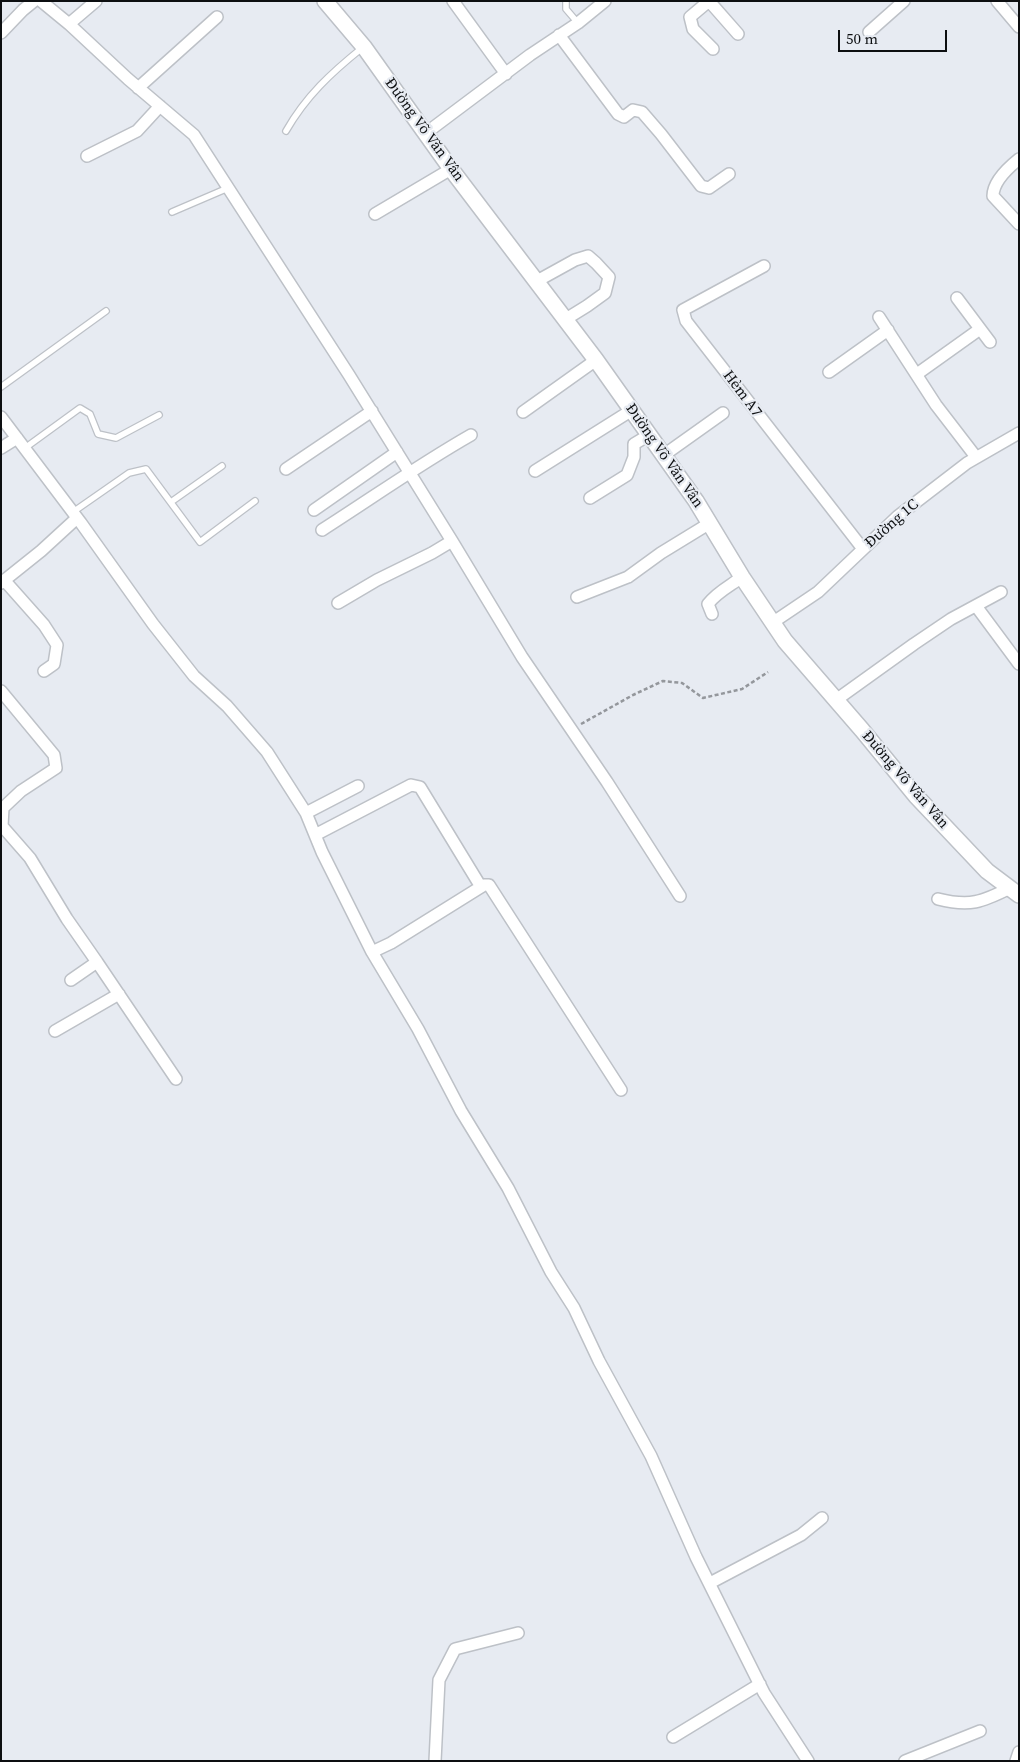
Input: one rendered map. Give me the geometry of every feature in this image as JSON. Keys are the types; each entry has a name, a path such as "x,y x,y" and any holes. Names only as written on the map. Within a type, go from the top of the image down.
{"street":[{"path":"1,33 19,5 34,1"},
{"path":"41,1 69,24 138,88 194,135 372,411 522,657 573,730 680,896"},
{"path":"69,24 96,1"},
{"name":"Đường Võ Văn Vân","path":"325,1 364,47 451,169 566,319 650,435 785,641 916,796 987,871 1014,892"},
{"path":"453,1 506,74"},
{"path":"426,133 578,23 605,1"},
{"path":"713,49 693,29 690,17 709,1 738,34"},
{"path":"869,32 904,1"},
{"path":"997,1 1014,15 1019,27"},
{"path":"138,88 216,17"},
{"path":"559,36 618,114 624,117 632,110 642,112 701,186 709,188 729,174"},
{"path":"86,156 137,132 160,106"},
{"path":"1019,159 997,182 993,190 993,196 1019,224"},
{"path":"375,214 451,169"},
{"path":"537,281 575,260 588,256 609,276 605,292 588,306 566,319"},
{"name":"Hẻm A7","path":"764,266 683,310 686,321 862,549"},
{"path":"957,298 990,342"},
{"path":"879,316 936,405 976,457"},
{"path":"917,374 980,329"},
{"path":"829,372 888,330"},
{"path":"523,412 596,360"},
{"path":"535,472 632,410"},
{"path":"286,469 372,411"},
{"path":"664,455 723,413"},
{"path":"1,417 75,515 153,624 194,676 227,706 267,752 306,814 342,894 372,952 418,1029 461,1111 508,1188 551,1272 574,1308 599,1361 651,1456 710,1583 760,1684 808,1761"},
{"name":"Đường 1C","path":"772,623 818,592 898,516 967,463 1019,433"},
{"path":"322,530 440,452 471,435"},
{"path":"590,498 627,476 634,457 634,444 650,435"},
{"path":"1,448 17,438"},
{"path":"314,510 397,452"},
{"path":"44,671 54,664 57,644 44,625 3,581 41,551 75,515"},
{"path":"577,597 628,576 661,553 710,524"},
{"path":"338,602 452,541"},
{"path":"712,614 708,604 715,594 728,588 742,576"},
{"path":"836,700 951,619 1001,592"},
{"path":"976,606 1019,664"},
{"path":"1,691 54,755 56,768 21,791 3,808 2,826 30,858 68,919 176,1079"},
{"path":"315,835 411,785 416,785 420,787 481,887"},
{"path":"306,814 358,786"},
{"path":"372,952 391,943 484,885 489,885 621,1090"},
{"path":"938,899 972,904 1014,892"},
{"path":"71,980 97,962"},
{"path":"55,1031 119,994"},
{"path":"710,1583 801,1535 822,1518"},
{"path":"435,1761 439,1680 455,1649 518,1633"},
{"path":"672,1737 760,1684"},
{"path":"905,1761 980,1731"},
{"path":"1016,1761 1019,1752"}],"lane":[{"path":"566,1 566,9 578,23"},
{"path":"286,131 312,92 333,71 364,47"},
{"path":"172,212 228,188"},
{"path":"1,387 106,311"},
{"path":"25,448 80,408 90,414 98,434 116,438 159,415"},
{"path":"170,502 222,466"},
{"path":"75,515 129,473 146,470 200,542 255,501"}],"path":[{"path":"573,730 591,718 663,681 682,683 703,698 742,690 768,672"}]}
